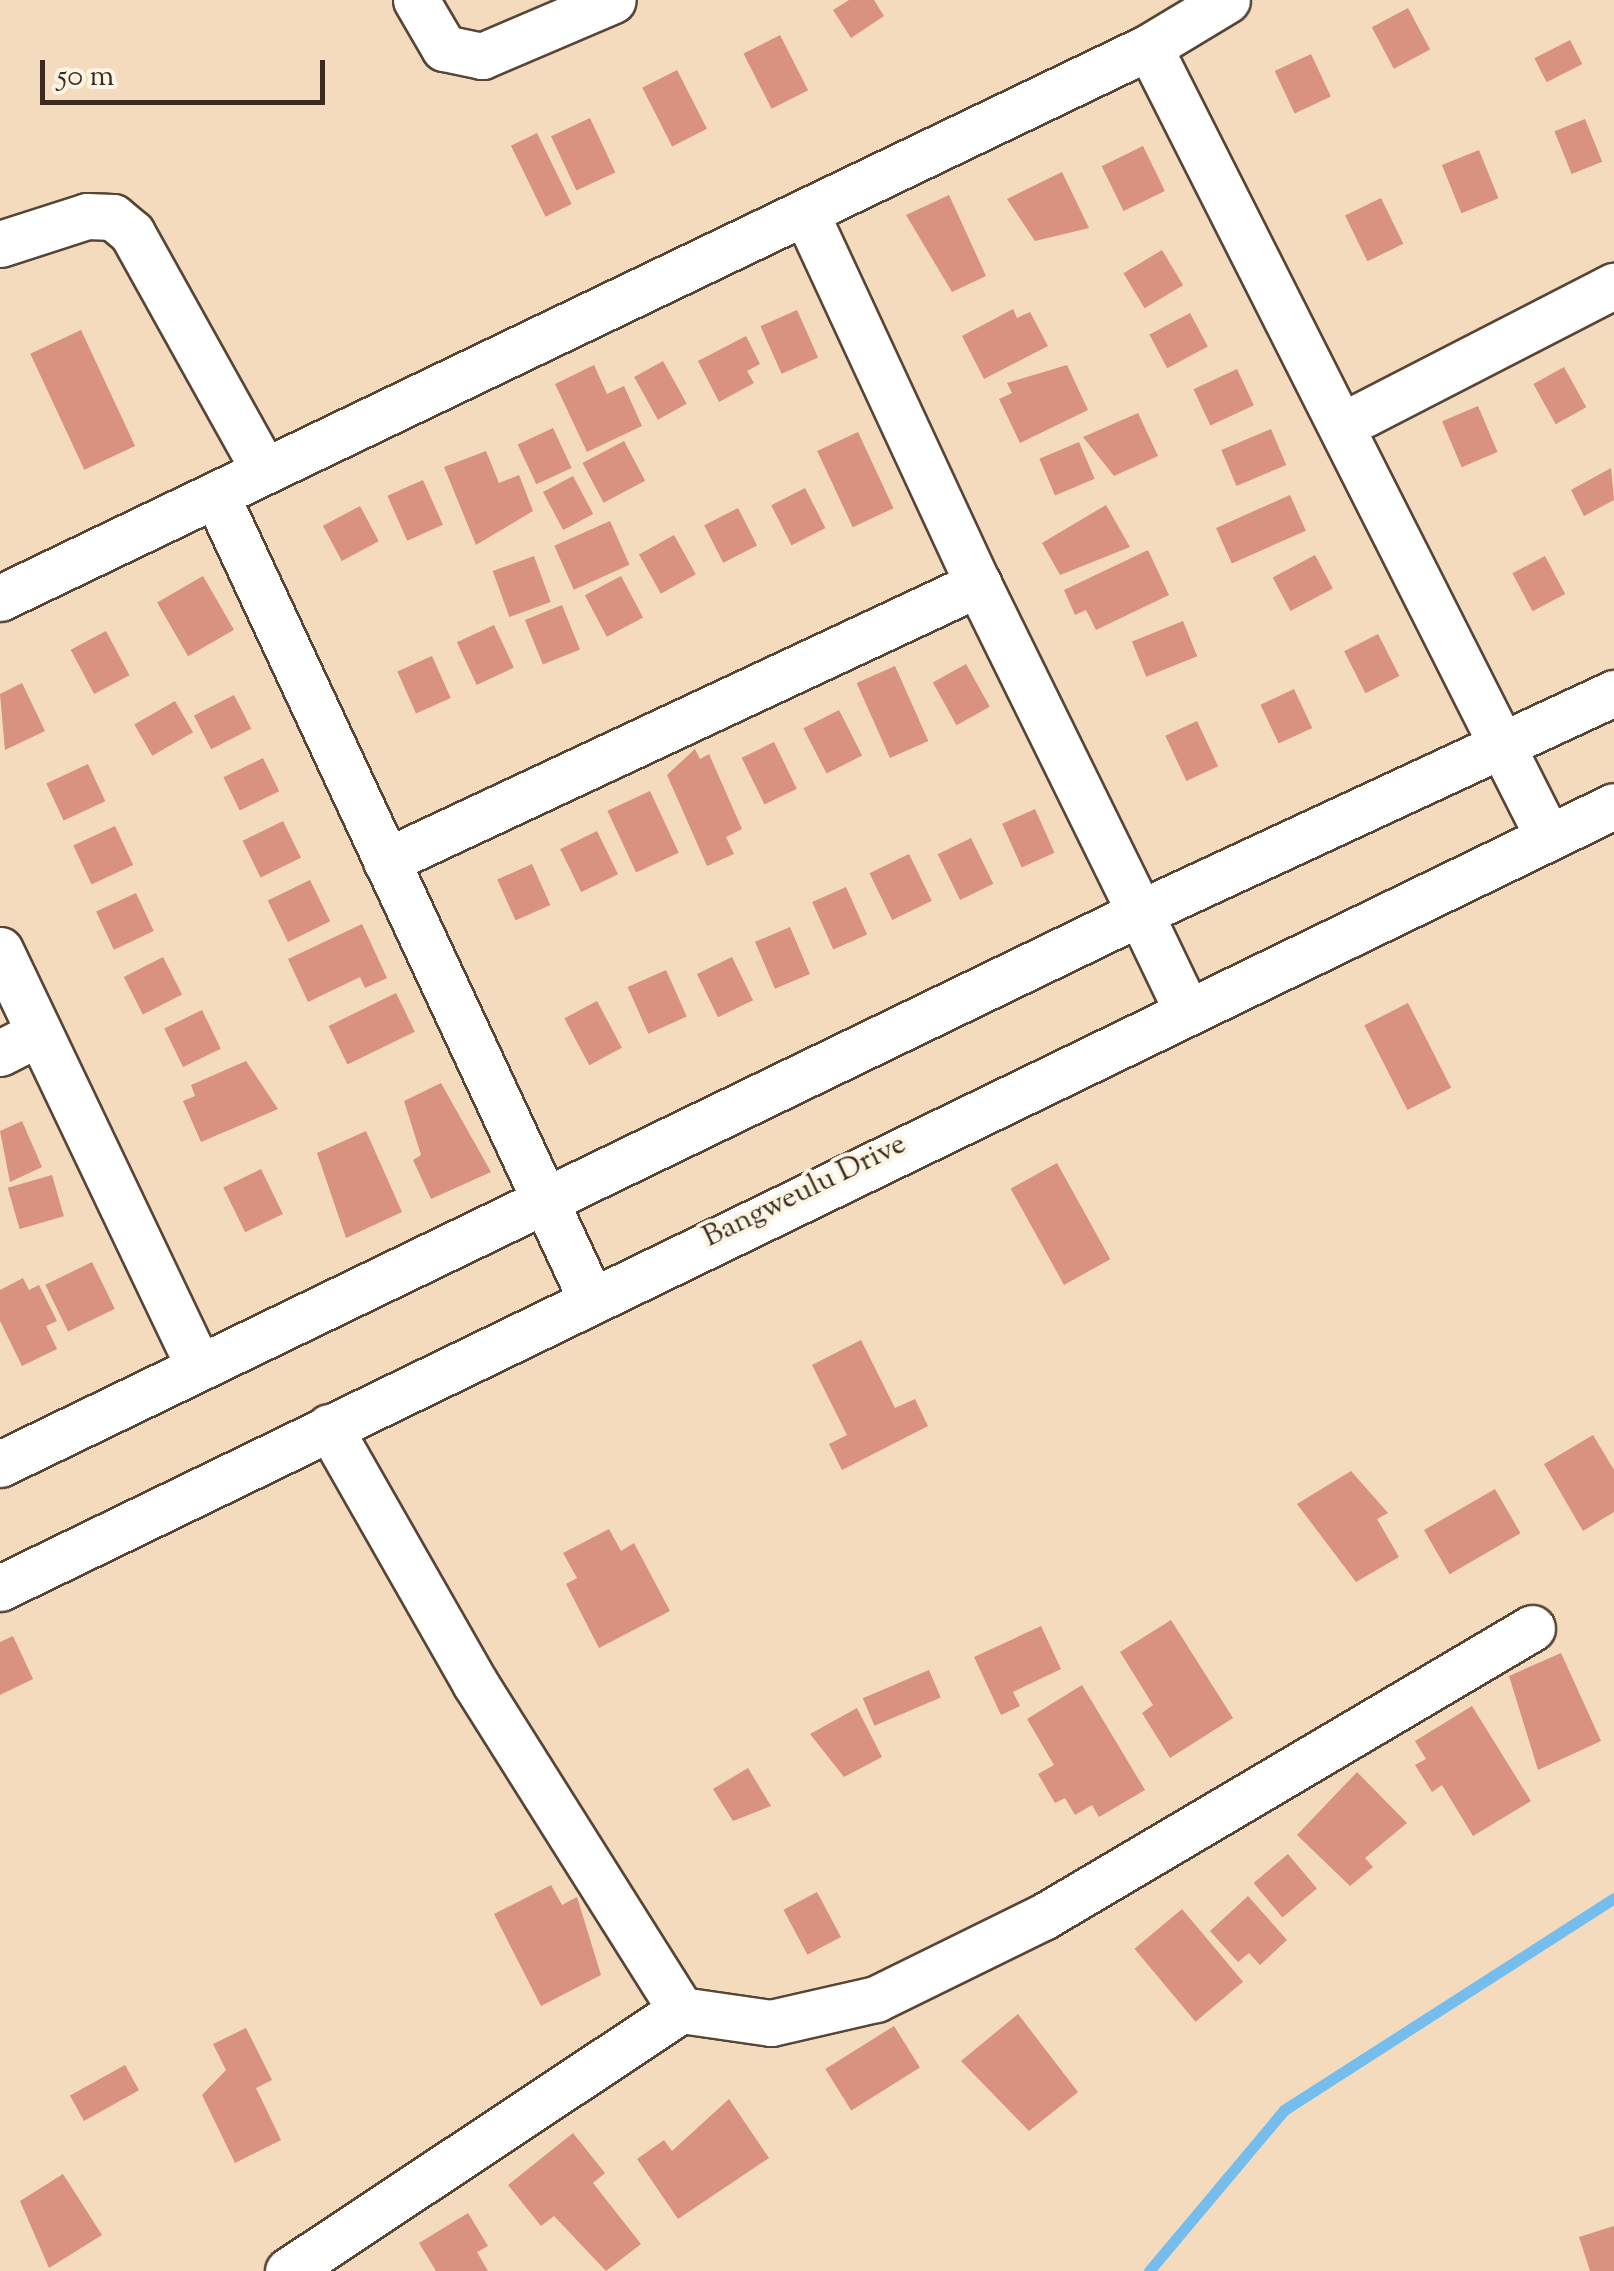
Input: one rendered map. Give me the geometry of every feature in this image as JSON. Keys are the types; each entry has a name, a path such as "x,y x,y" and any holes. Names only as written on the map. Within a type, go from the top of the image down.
{"street":[{"path":"416,0 444,48 482,56 613,0"},
{"path":"0,598 806,214 1149,46 1228,0"},
{"path":"1149,46 1548,838"},
{"path":"806,214 978,584 1184,1007"},
{"path":"0,244 87,216 112,218 132,233 264,470"},
{"path":"1343,425 1614,286"},
{"path":"216,495 590,1297"},
{"path":"386,861 978,584"},
{"path":"0,1464 1140,913 1614,693"},
{"name":"Bangweulu Drive","path":"0,1588 1184,1007 1614,806"},
{"path":"0,950 20,1043 198,1366"},
{"path":"329,1427 476,1684 681,2010"},
{"path":"288,2271 681,2010 770,2022 876,1999 1043,1917 1532,1628"}],"building":[{"path":"849,0 874,0 884,16 851,38 833,10"},
{"path":"1408,8 1430,49 1394,69 1372,27"},
{"path":"780,35 808,90 772,109 743,54"},
{"path":"1570,40 1582,64 1547,82 1534,58"},
{"path":"1311,54 1331,97 1295,114 1275,71"},
{"path":"677,70 707,129 672,147 642,88"},
{"path":"590,118 615,172 576,191 551,136"},
{"path":"1585,119 1602,162 1572,174 1554,131"},
{"path":"537,133 572,204 546,217 511,146"},
{"path":"1143,146 1165,191 1124,211 1102,166"},
{"path":"1479,150 1498,198 1461,213 1442,165"},
{"path":"1062,172 1089,228 1035,241 1007,199"},
{"path":"949,195 986,276 952,292 906,215"},
{"path":"1381,198 1403,244 1367,261 1345,216"},
{"path":"1162,250 1183,285 1145,308 1123,273"},
{"path":"1013,309 1017,318 1030,312 1048,346 984,379 962,336"},
{"path":"797,310 818,358 782,374 760,326"},
{"path":"1190,313 1208,347 1167,368 1149,335"},
{"path":"81,330 135,446 84,470 30,354"},
{"path":"746,336 760,364 747,371 754,383 719,402 698,361"},
{"path":"663,361 687,404 658,420 634,377"},
{"path":"594,365 607,394 624,386 642,426 587,452 555,384"},
{"path":"1067,365 1088,410 1020,443 999,399 1012,393 1007,383"},
{"path":"1564,367 1586,407 1556,424 1533,384"},
{"path":"1237,369 1254,405 1210,426 1193,389"},
{"path":"1478,406 1498,452 1462,467 1442,421"},
{"path":"1138,413 1158,456 1114,476 1083,437"},
{"path":"553,428 572,468 536,484 518,444"},
{"path":"1271,429 1286,465 1237,486 1221,450"},
{"path":"858,432 893,508 853,527 817,451"},
{"path":"624,441 645,481 604,503 583,463"},
{"path":"1079,442 1095,479 1055,496 1039,459"},
{"path":"486,451 499,483 519,475 533,511 476,545 444,467"},
{"path":"1611,468 1614,500 1584,516 1571,490"},
{"path":"573,476 593,514 563,530 543,492"},
{"path":"423,480 443,525 407,541 387,496"},
{"path":"805,488 825,528 792,545 771,505"},
{"path":"1290,495 1306,531 1232,564 1216,528"},
{"path":"1106,505 1130,547 1060,575 1042,543"},
{"path":"360,506 379,541 342,561 323,526"},
{"path":"738,508 757,545 723,563 704,525"},
{"path":"610,521 630,565 574,590 554,546"},
{"path":"674,535 696,574 661,594 639,554"},
{"path":"1148,550 1169,595 1096,630 1086,610 1075,615 1064,590"},
{"path":"1315,555 1333,589 1290,611 1273,578"},
{"path":"534,556 551,602 509,617 493,571"},
{"path":"1545,556 1565,594 1533,611 1512,573"},
{"path":"203,576 234,630 188,656 157,602"},
{"path":"621,576 643,617 607,637 585,595"},
{"path":"562,605 580,650 543,664 525,620"},
{"path":"1183,621 1197,656 1146,677 1132,642"},
{"path":"494,625 514,668 477,685 457,642"},
{"path":"106,631 129,675 94,694 71,650"},
{"path":"1378,634 1399,676 1365,693 1344,651"},
{"path":"432,656 451,698 416,713 397,671"},
{"path":"966,664 990,707 957,725 933,682"},
{"path":"895,666 928,741 890,758 857,683"},
{"path":"22,683 45,731 5,750 0,694"},
{"path":"1294,689 1312,728 1279,744 1260,705"},
{"path":"234,695 251,729 211,749 194,715"},
{"path":"175,701 193,732 152,756 134,724"},
{"path":"839,710 862,755 827,774 803,728"},
{"path":"1197,721 1218,766 1186,781 1165,736"},
{"path":"774,742 797,789 764,805 742,758"},
{"path":"695,749 700,759 709,754 742,829 726,837 734,854 707,866 667,775"},
{"path":"263,758 279,791 240,811 223,777"},
{"path":"88,764 105,801 64,821 46,783"},
{"path":"650,791 679,853 636,872 607,811"},
{"path":"1035,809 1055,853 1022,867 1002,824"},
{"path":"283,821 301,858 261,878 243,841"},
{"path":"115,826 133,865 91,884 73,845"},
{"path":"597,831 618,874 581,892 560,849"},
{"path":"971,838 993,884 960,900 938,854"},
{"path":"909,854 932,901 892,920 869,873"},
{"path":"532,864 550,905 516,921 497,879"},
{"path":"310,880 330,921 288,942 268,901"},
{"path":"846,887 867,935 833,950 812,902"},
{"path":"136,893 154,931 114,950 96,912"},
{"path":"362,924 387,978 365,988 360,977 308,1002 288,959"},
{"path":"790,927 810,974 775,989 755,942"},
{"path":"163,957 182,994 143,1014 124,977"},
{"path":"732,957 753,1000 718,1017 697,974"},
{"path":"666,970 687,1017 648,1034 628,987"},
{"path":"396,993 415,1032 347,1065 329,1026"},
{"path":"597,1001 622,1048 589,1065 564,1018"},
{"path":"1408,1003 1451,1088 1407,1110 1364,1025"},
{"path":"202,1010 221,1049 183,1067 164,1028"},
{"path":"246,1061 278,1109 201,1142 183,1101 195,1096 191,1085"},
{"path":"441,1083 491,1172 431,1199 413,1160 421,1155 404,1101"},
{"path":"22,1121 42,1167 10,1182 0,1131"},
{"path":"366,1131 402,1212 346,1238 317,1153"},
{"path":"1057,1163 1110,1259 1064,1285 1011,1189"},
{"path":"261,1169 283,1214 245,1232 223,1187"},
{"path":"52,1175 64,1216 20,1229 8,1188"},
{"path":"92,1262 115,1309 68,1332 45,1285"},
{"path":"23,1278 29,1290 39,1285 57,1321 46,1326 57,1349 22,1366 0,1321 0,1290"},
{"path":"861,1340 895,1408 915,1399 928,1426 842,1470 829,1444 847,1435 812,1365"},
{"path":"1593,1435 1614,1470 1614,1512 1583,1531 1544,1464"},
{"path":"1351,1471 1388,1513 1377,1519 1399,1557 1356,1582 1297,1504"},
{"path":"1495,1489 1520,1533 1449,1574 1424,1530"},
{"path":"609,1529 621,1551 634,1543 670,1611 599,1648 566,1584 577,1578 563,1553"},
{"path":"1171,1620 1233,1718 1170,1758 1142,1713 1153,1705 1120,1652"},
{"path":"1041,1626 1061,1669 1013,1692 1020,1706 1001,1715 974,1657"},
{"path":"13,1636 33,1679 0,1695 0,1642"},
{"path":"1561,1653 1601,1741 1538,1770 1509,1676"},
{"path":"929,1670 941,1698 874,1726 863,1698"},
{"path":"1082,1685 1145,1790 1099,1817 1092,1805 1075,1815 1065,1798 1055,1803 1038,1774 1054,1765 1027,1719"},
{"path":"1472,1706 1531,1801 1473,1836 1442,1785 1432,1792 1415,1765 1426,1759 1415,1741"},
{"path":"857,1708 882,1757 844,1777 810,1734"},
{"path":"748,1768 771,1806 733,1821 713,1789"},
{"path":"1357,1772 1407,1823 1365,1858 1373,1867 1350,1886 1297,1835"},
{"path":"1288,1854 1317,1888 1282,1917 1254,1883"},
{"path":"551,1885 562,1905 577,1897 601,1975 541,2006 494,1914"},
{"path":"817,1892 841,1937 807,1955 783,1910"},
{"path":"1248,1896 1287,1940 1260,1965 1249,1953 1238,1962 1210,1931"},
{"path":"1182,1909 1243,1982 1196,2022 1135,1949"},
{"path":"1018,2014 1078,2092 1029,2131 961,2061"},
{"path":"894,2026 920,2068 851,2110 825,2069"},
{"path":"246,2028 272,2080 256,2088 281,2140 235,2163 202,2095 226,2070 213,2044"},
{"path":"125,2065 139,2090 84,2121 70,2096"},
{"path":"729,2099 769,2158 678,2219 637,2159 664,2140 672,2151"},
{"path":"573,2133 605,2173 593,2183 641,2244 606,2271 554,2216 541,2226 508,2185"},
{"path":"63,2174 102,2235 49,2268 20,2201"},
{"path":"468,2213 488,2246 477,2252 488,2271 436,2271 419,2243"},
{"path":"1614,2226 1614,2271 1590,2271 1579,2237"}],"waterway":[{"path":"1149,2271 1284,2110 1614,1898"}]}
